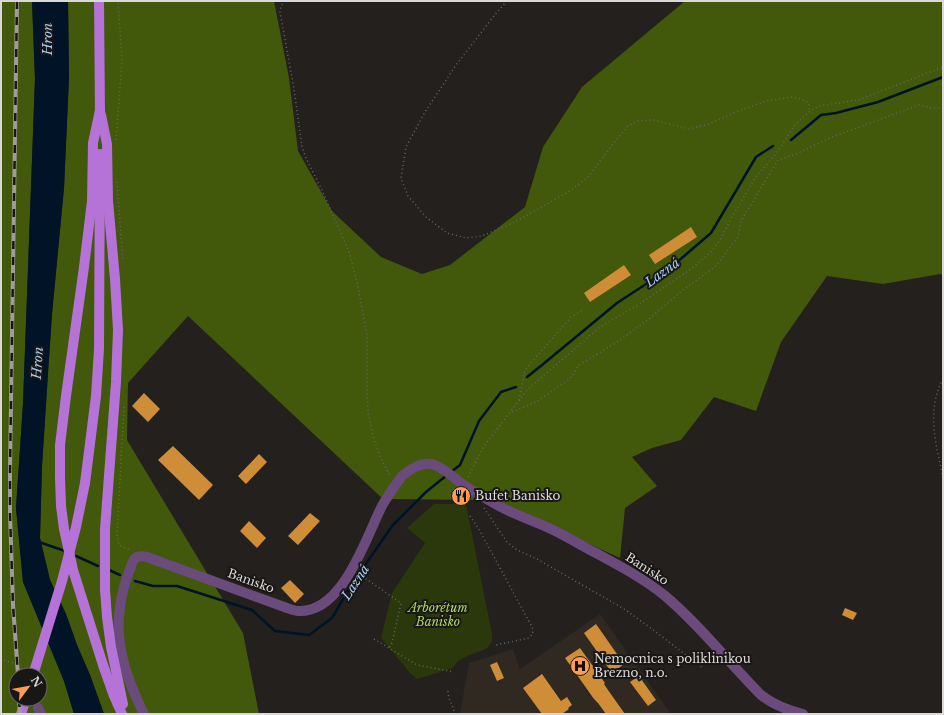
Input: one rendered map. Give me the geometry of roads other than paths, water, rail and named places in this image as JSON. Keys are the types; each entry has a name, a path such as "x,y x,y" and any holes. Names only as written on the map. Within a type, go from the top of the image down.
{"main road":[{"path":"35,667 62,581 76,527 85,483 96,396 99,349 99,1"},
{"path":"100,110 107,144 108,201 118,330 116,382 105,529 105,578 107,617 123,714"},
{"path":"100,110 93,143 92,200 60,445 61,506 73,570 105,671 114,696 123,714"}],"lane":[{"name":"Banisko","path":"144,714 122,660 118,632 120,600 127,575 134,558 137,556 147,557 287,608 298,611 314,608 329,600 350,572 383,505 396,484 411,469 427,464 437,466 464,485 513,513 569,538 648,584 672,602 703,632 761,695 769,701 788,710 803,714"}],"water":[{"name":"Hron","path":"32,1 68,1 69,77 64,188 52,314 42,466 40,538 50,580 66,614 104,714 74,714 64,681 23,582 16,508 23,404 35,79"}],"waterway":[{"name":"Lazná","path":"791,140 821,115 836,113 878,102 943,77"},
{"name":"Lazná","path":"527,377 617,303 669,269 711,233 756,157 773,146"},
{"name":"Lazná","path":"451,472 460,465 479,421 501,392 516,387"},
{"name":"Lazná","path":"135,581 153,586 177,586 252,610 275,631 309,635 332,618 350,587 392,526 426,492 447,475"},
{"name":"Lazná","path":"39,542 65,551"},
{"name":"Lazná","path":"76,556 98,566"},
{"name":"Lazná","path":"109,570 120,575"}],"railway":[{"path":"17,1 10,514 13,605 17,667"},
{"path":"20,707 20,714"}],"place":[{"name":"Bufet Banisko","path":"461,496"},
{"name":"Nemocnica s poliklinikou Brezno, n.o.","path":"580,666"}],"park label":[{"name":"Arborétum Banisko","path":"438,615"}]}
